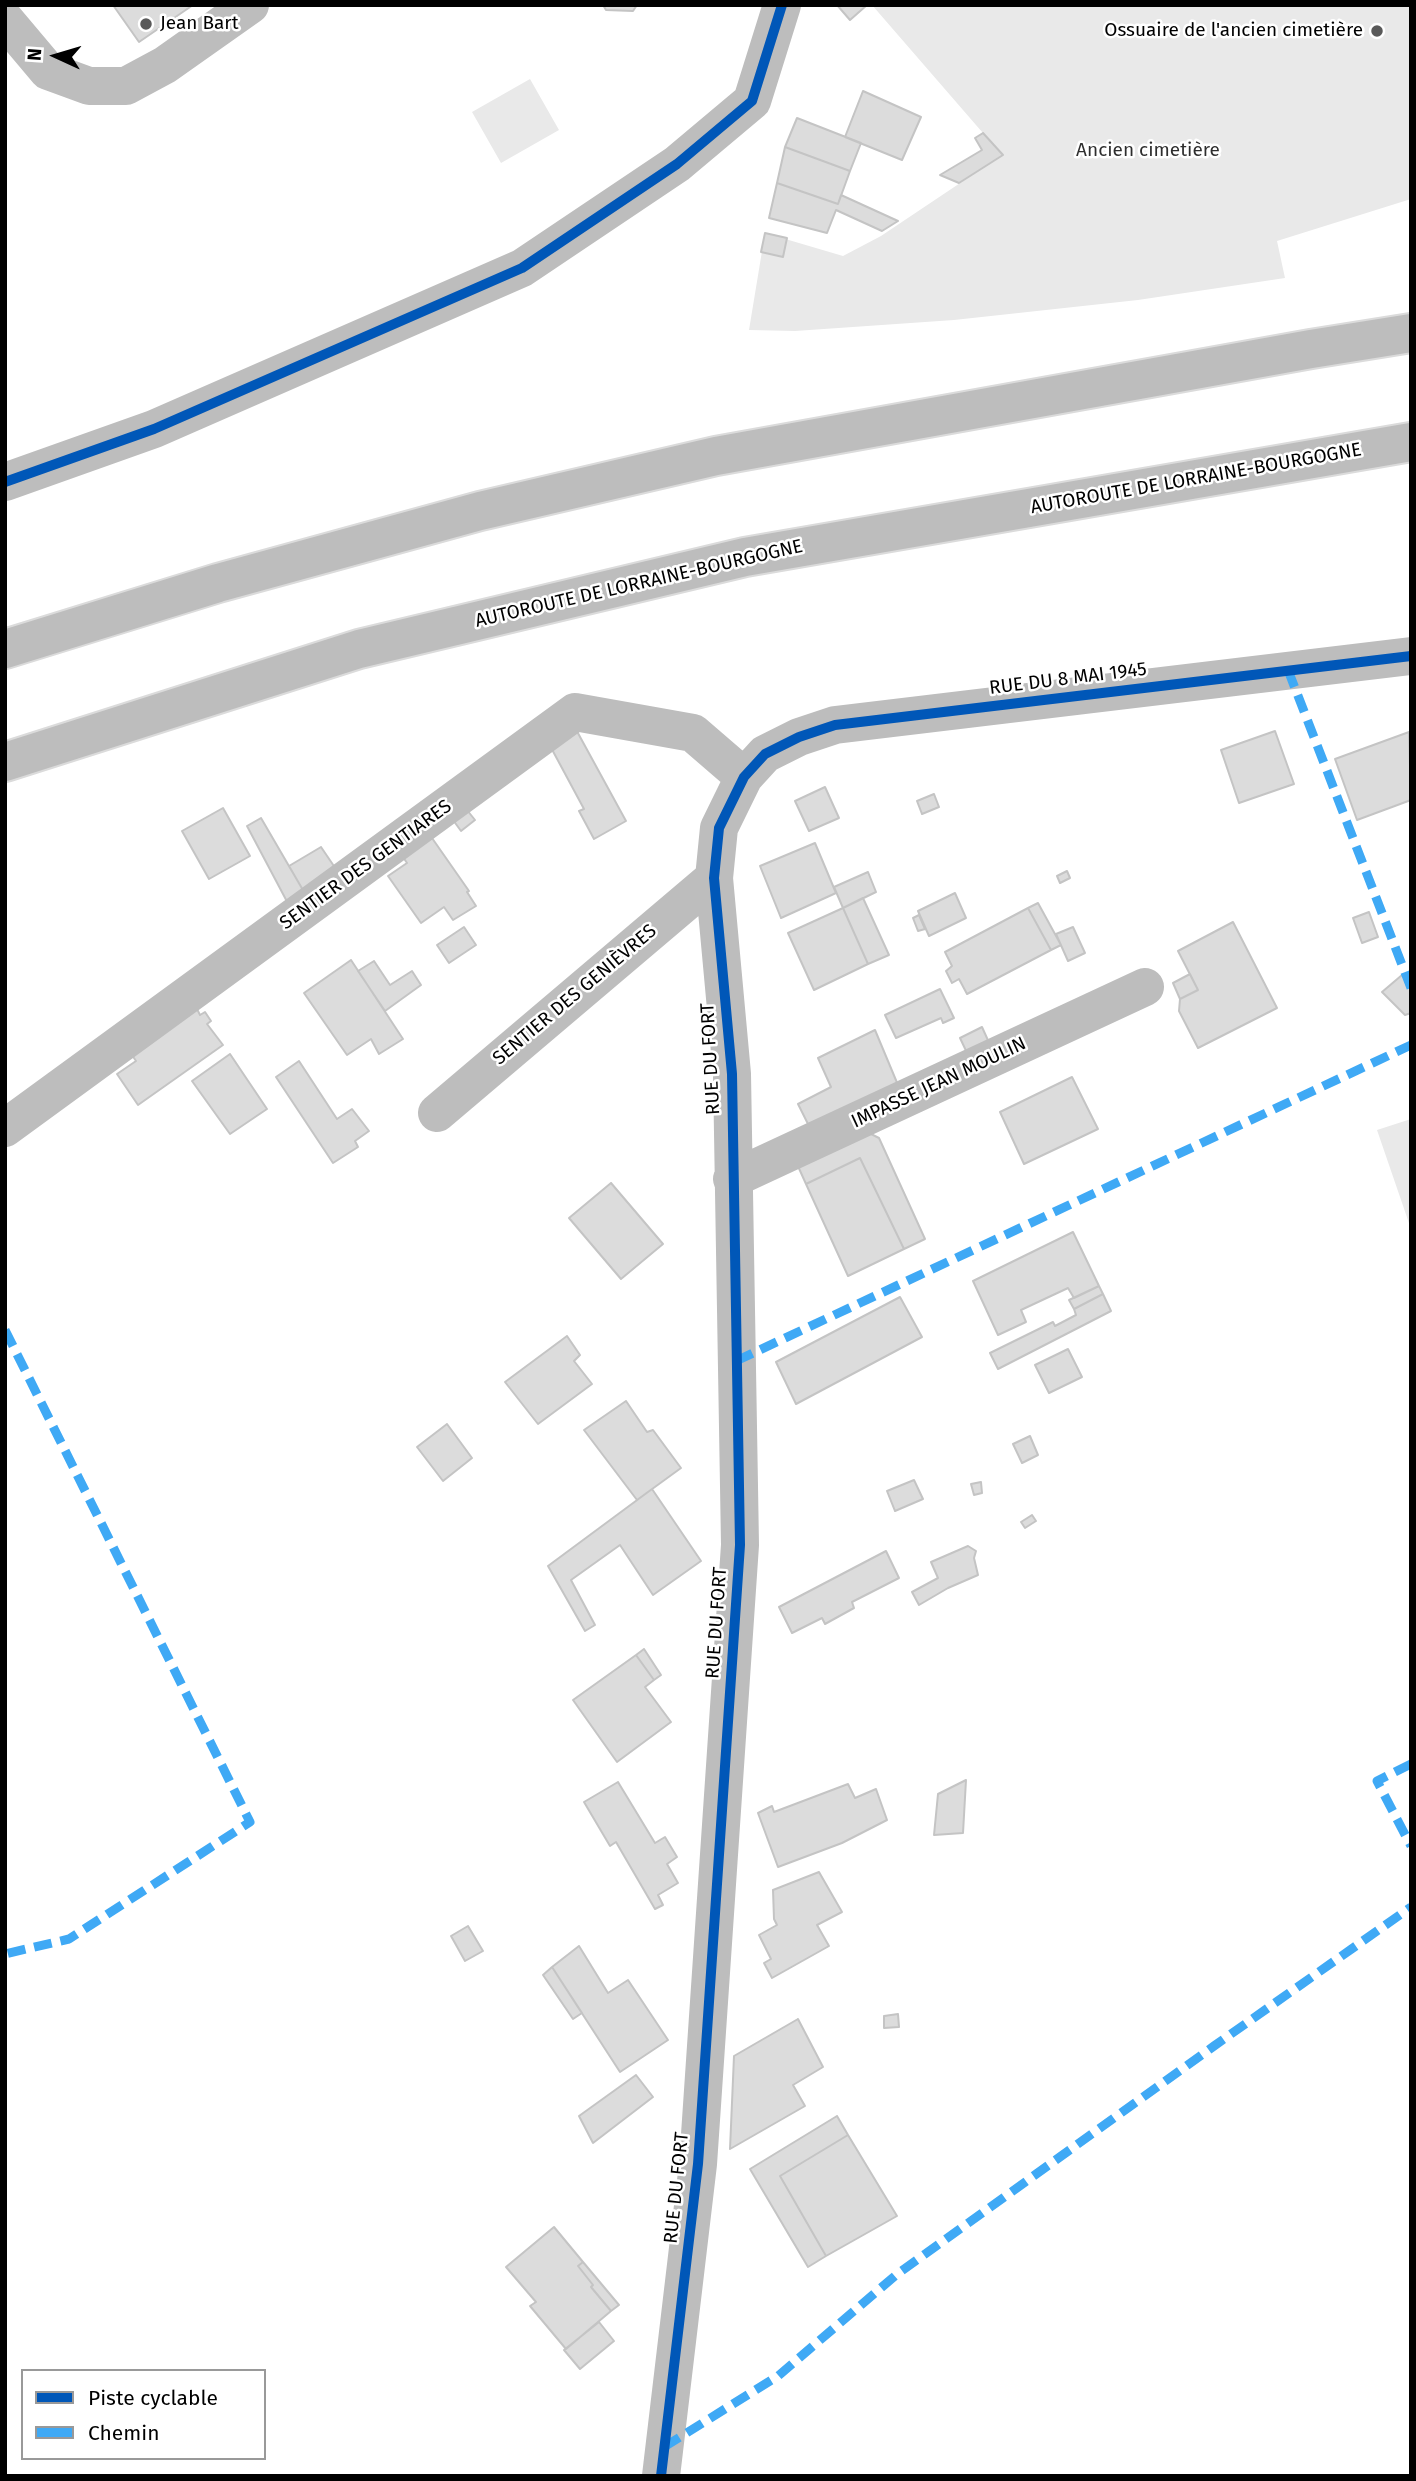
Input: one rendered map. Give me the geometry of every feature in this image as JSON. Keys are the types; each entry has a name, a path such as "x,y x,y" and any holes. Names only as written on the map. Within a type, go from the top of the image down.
{"main road":[{"path":"5,20 48,71 89,86 126,86 164,65 250,5"},
{"path":"5,482 154,429 522,268 677,164 752,102 782,5"},
{"path":"5,649 218,583 467,515 716,456 1411,333"},
{"name":"AUTOROUTE DE LORRAINE-BOURGOGNE","path":"5,762 359,649 745,557 1411,442"},
{"name":"RUE DU 8 MAI 1945","path":"744,777 765,754 799,737 835,726 1411,656"},
{"name":"SENTIER DES GENTIARES","path":"5,1129 575,712 693,733 744,777"},
{"name":"RUE DU FORT","path":"661,2476 698,2164 740,1545 732,1074 714,878 719,828 744,777"},
{"name":"SENTIER DES GENIÈVRES","path":"437,1113 714,878"},
{"name":"IMPASSE JEAN MOULIN","path":"732,1179 1145,987"}],"green space":[{"name":"Ancien cimetière","path":"872,5 1411,5 1411,199 1277,241 1285,278 1138,300 954,320 795,331 749,330 765,233 843,256 881,236 1002,155"},
{"path":"530,79 559,130 501,163 472,112"},
{"path":"1411,1119 1411,1229 1377,1130"}],"building":[{"name":"Jean Bart","path":"113,5 193,5 139,42"},
{"path":"603,5 637,5 633,11 606,10"},
{"path":"837,5 867,5 850,20"},
{"path":"863,91 921,117 902,160 845,137"},
{"path":"797,118 861,143 850,171 785,147"},
{"path":"983,133 1003,155 959,183 940,175 982,150 975,138"},
{"path":"785,147 850,171 838,204 777,183"},
{"path":"777,183 838,204 841,195 898,221 882,231 836,210 827,233 769,218"},
{"path":"765,233 787,238 783,257 761,252"},
{"path":"573,724 626,821 594,839 579,811 584,809 548,742"},
{"path":"1275,731 1294,784 1239,803 1221,750"},
{"path":"1409,732 1411,800 1357,820 1335,759"},
{"path":"825,787 839,818 809,831 795,801"},
{"path":"934,794 939,807 922,814 917,801"},
{"path":"223,808 250,856 209,879 182,831"},
{"path":"467,810 475,820 461,831 453,820"},
{"path":"261,818 307,897 292,911 247,826"},
{"path":"425,828 469,891 467,892 476,906 453,920 444,907 421,923 388,876 407,863 397,848"},
{"path":"815,843 836,893 781,918 760,866"},
{"path":"321,847 340,875 307,897 289,866"},
{"path":"1067,871 1070,878 1060,883 1057,876"},
{"path":"868,872 876,892 843,908 834,887"},
{"path":"955,893 966,918 929,936 918,911"},
{"path":"863,898 889,955 868,964 843,908"},
{"path":"1038,903 1061,945 1051,950 1028,908"},
{"path":"843,908 868,964 814,990 788,933"},
{"path":"1028,908 1051,950 967,994 959,979 952,983 946,971 952,966 945,952"},
{"path":"1369,912 1378,937 1362,943 1353,918"},
{"path":"919,915 925,929 918,931 913,918"},
{"path":"1233,922 1277,1008 1198,1048 1179,1011 1180,999 1198,990 1178,951"},
{"path":"464,927 476,945 449,963 437,945"},
{"path":"1073,927 1085,953 1068,961 1056,934"},
{"path":"351,960 403,1039 379,1054 371,1039 347,1055 304,993"},
{"path":"374,961 390,985 412,971 421,985 385,1011 358,971"},
{"path":"1190,974 1198,990 1180,999 1173,983"},
{"path":"1402,975 1411,984 1411,1013 1405,1015 1382,992"},
{"path":"940,989 954,1018 943,1023 941,1018 896,1038 885,1015"},
{"path":"197,1009 200,1015 205,1012 211,1021 207,1024 223,1045 138,1105 117,1074 136,1061 132,1055"},
{"path":"982,1027 991,1047 969,1057 960,1038"},
{"path":"875,1030 898,1085 811,1130 798,1104 831,1087 818,1058"},
{"path":"230,1054 267,1109 230,1134 192,1081"},
{"path":"299,1061 337,1119 352,1109 369,1131 355,1141 358,1147 333,1163 276,1077"},
{"path":"1072,1077 1098,1129 1024,1164 1000,1112"},
{"path":"867,1132 879,1138 925,1239 904,1249 860,1158 806,1184 797,1164"},
{"path":"860,1158 904,1249 848,1276 806,1184"},
{"path":"611,1183 663,1244 621,1279 569,1218"},
{"path":"1073,1232 1099,1286 1074,1298 1068,1288 1021,1310 1026,1322 998,1335 973,1281"},
{"path":"1099,1286 1103,1294 1074,1309 1069,1300"},
{"path":"1103,1294 1111,1311 998,1369 990,1353 1053,1322 1055,1326 1076,1315 1074,1309"},
{"path":"900,1297 922,1337 796,1404 776,1362"},
{"path":"567,1336 580,1355 574,1361 592,1384 538,1424 505,1382"},
{"path":"1068,1349 1082,1377 1049,1393 1035,1365"},
{"path":"626,1401 647,1432 653,1430 681,1468 637,1500 584,1430"},
{"path":"447,1424 472,1458 443,1481 417,1447"},
{"path":"1030,1436 1038,1455 1022,1463 1013,1444"},
{"path":"914,1480 923,1499 895,1511 887,1491"},
{"path":"981,1482 982,1493 974,1495 971,1484"},
{"path":"652,1489 701,1561 653,1595 620,1545 571,1580 595,1625 585,1631 548,1566"},
{"path":"1032,1515 1036,1521 1025,1528 1021,1522"},
{"path":"968,1546 976,1551 974,1558 978,1575 919,1605 912,1592 938,1578 931,1562"},
{"path":"886,1551 899,1578 852,1602 854,1608 825,1624 822,1618 792,1633 779,1607"},
{"path":"644,1649 661,1675 654,1680 636,1655"},
{"path":"636,1655 654,1680 645,1687 671,1722 617,1762 573,1700"},
{"path":"966,1780 963,1833 934,1835 938,1794"},
{"path":"618,1782 655,1843 665,1837 677,1857 667,1864 678,1883 658,1895 663,1905 655,1909 616,1842 610,1846 584,1802"},
{"path":"848,1784 855,1798 876,1789 887,1820 842,1843 778,1867 758,1813 772,1806 774,1812"},
{"path":"819,1872 842,1912 817,1925 829,1946 772,1978 764,1963 771,1959 759,1935 777,1925 774,1919 773,1890"},
{"path":"468,1926 483,1951 465,1961 451,1936"},
{"path":"579,1946 608,1993 628,1980 668,2040 620,2072 552,1967"},
{"path":"552,1967 582,2013 573,2019 543,1975"},
{"path":"898,2014 899,2027 884,2028 884,2016"},
{"path":"798,2019 823,2067 793,2085 805,2106 730,2149 734,2056"},
{"path":"636,2075 653,2097 593,2143 579,2116"},
{"path":"837,2116 848,2135 780,2176 826,2256 808,2267 750,2169"},
{"path":"848,2135 897,2216 826,2256 780,2176"},
{"path":"554,2227 583,2262 578,2266 611,2311 566,2349 530,2306 536,2302 506,2267"},
{"path":"583,2262 619,2305 611,2311 578,2266"},
{"path":"599,2322 614,2341 580,2369 564,2350"}],"marked path":[{"path":"1288,670 1411,988"},
{"path":"736,1361 1411,1045"},
{"path":"5,1330 250,1822 69,1939 5,1954"},
{"path":"1411,1764 1377,1781 1411,1846"},
{"path":"664,2447 778,2376 896,2275 1411,1907"}],"cycle path":[{"path":"5,482 154,429 522,268 677,164 752,101 782,5"},
{"path":"661,2476 698,2164 740,1545 732,1074 714,878 719,828 744,777 765,754 799,737 835,725 1411,656"}],"place":[{"name":"Jean Bart","path":"146,24"},
{"name":"Ossuaire de l'ancien cimetière","path":"1377,31"}]}
